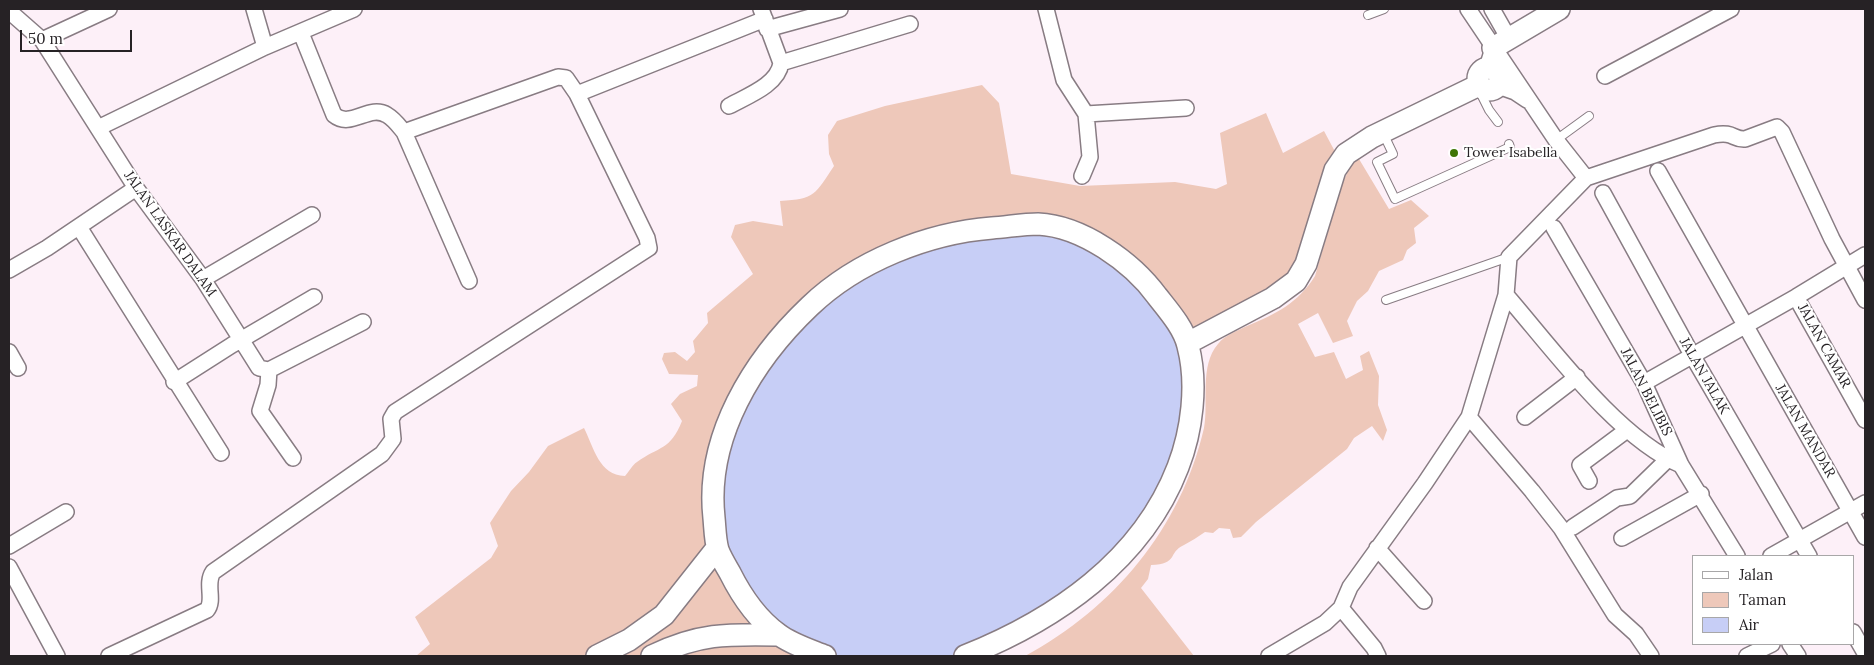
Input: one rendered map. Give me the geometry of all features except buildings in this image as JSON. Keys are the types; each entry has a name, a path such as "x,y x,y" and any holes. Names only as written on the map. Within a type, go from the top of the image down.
{"street":[{"path":"42,40 109,9"},
{"path":"254,9 265,46"},
{"path":"98,128 265,46 354,9"},
{"path":"577,94 764,19 840,9"},
{"path":"1046,9 1064,80 1086,114 1090,157 1082,176"},
{"path":"1468,9 1501,43"},
{"path":"1492,9 1501,43 1530,103 1586,178"},
{"path":"1188,343 1273,298 1296,281 1309,256 1335,170 1346,154 1382,132 1485,81 1501,43 1559,9"},
{"path":"1605,76 1731,9"},
{"name":"JALAN LASKAR DALAM","path":"9,11 42,40 136,188 203,280 259,368 269,370"},
{"path":"729,106 777,76 781,63 764,19"},
{"path":"781,63 910,24"},
{"path":"300,33 334,115 346,121 378,111 387,115 404,132 469,281"},
{"path":"109,656 207,610 210,604 208,581 213,572 382,454 393,439 391,419 395,412 648,250 649,243 569,80 558,77 404,132"},
{"path":"1485,81 1515,92 1530,103"},
{"path":"1086,114 1186,108"},
{"path":"1269,656 1325,623 1341,608 1350,587 1425,483 1469,417 1506,295 1509,257 1586,178 1714,135 1730,133 1741,140 1777,128 1782,132 1846,266 1865,300"},
{"name":"JALAN MANDAR","path":"1658,171 1865,537"},
{"path":"9,270 79,227 136,188"},
{"name":"JALAN JALAK","path":"1603,193 1692,355 1808,555"},
{"path":"203,280 312,215"},
{"path":"825,656 778,635 743,600 718,548 712,497 720,443 739,398 762,358 810,305 841,281 892,253 930,238 979,229 1040,224 1076,234 1110,251 1144,278 1169,312 1188,343 1192,384 1188,436 1165,498 1137,539 1094,582 1050,614 997,643 965,656"},
{"path":"79,227 174,382 221,453"},
{"name":"JALAN BELIBIS","path":"1554,228 1644,383 1675,462 1701,494 1736,555"},
{"path":"1644,383 1796,297 1865,255"},
{"path":"1506,295 1577,378 1627,430 1675,462 1630,496 1616,498 1573,527"},
{"path":"174,382 314,297"},
{"name":"JALAN CAMAR","path":"1796,297 1865,420"},
{"path":"293,458 260,411 268,384 269,370 363,322"},
{"path":"9,352 18,368"},
{"path":"1525,417 1577,378"},
{"path":"1469,417 1561,528 1615,615 1636,634 1651,656"},
{"path":"1589,481 1581,470 1580,465 1627,430"},
{"path":"1622,538 1701,494"},
{"path":"1773,555 1865,504"},
{"path":"9,546 66,512"},
{"path":"598,656 629,640 664,615 718,548"},
{"path":"1377,548 1424,601"},
{"path":"9,567 57,656"},
{"path":"1341,608 1362,632 1378,656"},
{"path":"652,656 673,646 721,634 778,635"},
{"path":"1854,634 1865,653"},
{"path":"1747,656 1770,645"},
{"path":"1791,645 1798,656"}],"lane":[{"path":"1368,15 1384,9"},
{"path":"1485,81 1488,110 1498,122"},
{"path":"1556,140 1589,116"},
{"path":"1382,132 1393,154 1377,162 1395,199 1510,147 1509,144"},
{"path":"1386,300 1509,257"}],"green space":[{"path":"982,85 999,103 1011,174 1080,186 1175,182 1216,189 1227,184 1220,133 1266,113 1283,153 1324,131 1340,161 1306,264 1188,343 825,656 416,656 430,644 415,617 491,558 498,546 490,523 511,491 529,472 548,446 584,428 603,466 609,471 625,476 635,463 663,447 673,438 682,421 671,404 680,394 697,386 698,375 669,374 662,359 664,353 675,352 687,361 695,352 693,341 708,323 707,313 753,274 731,237 735,225 753,221 783,226 780,201 801,199 813,193 823,183 834,166 829,154 828,135 837,121 885,106"},
{"path":"1359,159 1389,209 1411,200 1429,216 1414,228 1416,243 1407,250 1403,260 1379,271 1368,291 1357,301 1347,321 1353,336 1333,343 1318,313 1298,324 1315,357 1334,352 1346,379 1363,370 1360,356 1369,351 1379,376 1378,405 1387,430 1383,441 1372,426 1354,438 1347,449 1256,522 1241,537 1233,538 1230,529 1219,528 1213,533 1205,532 1179,548 1166,563 1151,565 1148,579 1141,588 1194,656 1025,656 1057,637 1115,589 1139,562 1161,531 1179,499 1193,465 1204,428 1208,363 1212,353 1224,338 1286,307 1301,294 1315,276 1341,187 1351,164"}],"water":[{"path":"1040,224 1109,251 1188,343 1181,457 1094,583 965,656 825,656 743,600 712,497 720,443 810,305 892,253"}],"place":[{"name":"Tower Isabella","path":"1454,153"}]}
